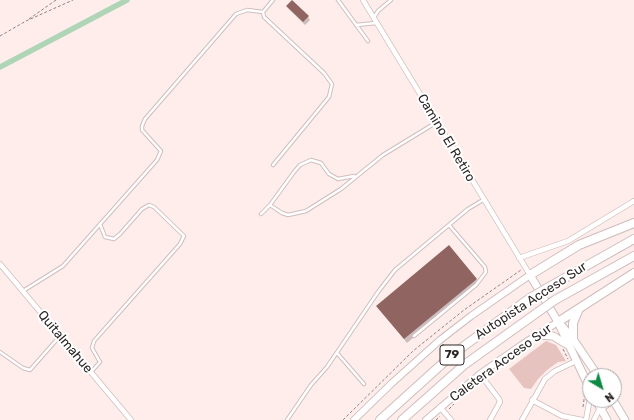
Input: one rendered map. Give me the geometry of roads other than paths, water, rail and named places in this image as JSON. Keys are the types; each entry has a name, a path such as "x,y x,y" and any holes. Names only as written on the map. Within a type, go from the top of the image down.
{"highway":[{"path":"530,275 579,246 634,224"},
{"name":"Autopista Acceso Sur","path":"380,420 453,354 530,298 634,239"},
{"name":"Autopista Acceso Sur","path":"402,420 464,365 538,312 555,300 634,256"},
{"path":"558,322 579,310 634,273"},
{"path":"571,342 573,323 579,310"}],"main road":[{"path":"354,420 392,382 440,340 471,316 530,275 571,342 592,368"},
{"name":"Caletera Acceso Sur","path":"426,420 442,410 537,335 558,322"},
{"path":"537,335 553,336 571,342"},
{"path":"571,342 573,362 582,380"},
{"path":"600,408 607,420"},
{"path":"618,408 625,420"}],"street":[{"name":"Camino El Retiro","path":"363,0 483,200 530,275"},
{"path":"519,258 568,241 634,201"},
{"name":"Quitalmahue","path":"1,268 131,420"},
{"path":"522,420 532,400 548,376 573,362"},
{"path":"482,377 500,400 490,420"},
{"path":"532,400 562,416 582,420"},
{"path":"586,420 588,408"},
{"path":"594,420 600,408"},
{"path":"442,410 451,420"}],"lane":[{"path":"263,12 273,0"},
{"path":"338,0 368,42"},
{"path":"356,25 376,22 374,15 387,1 391,0"},
{"path":"23,292 63,266 161,155 160,148 142,130 142,126 146,119 236,14 247,10 263,12"},
{"path":"263,12 267,22 324,73 332,84 329,97 273,165"},
{"path":"270,205 288,215 306,211 335,193 383,155 437,122"},
{"path":"261,214 270,205 300,165 311,160 321,164 329,174 338,179 356,176"},
{"path":"287,420 311,385 323,373 378,292 395,270 449,224 468,209 483,200"},
{"path":"90,372 100,362 92,348 94,341 180,244 184,236 154,207 149,205 142,209 114,239 106,237 100,224"},
{"path":"414,336 476,285 486,272 485,267 449,224"},
{"path":"0,352 23,368 30,370 60,336"},
{"path":"337,353 364,384"}],"waterway":[{"path":"0,67 127,0"}]}
